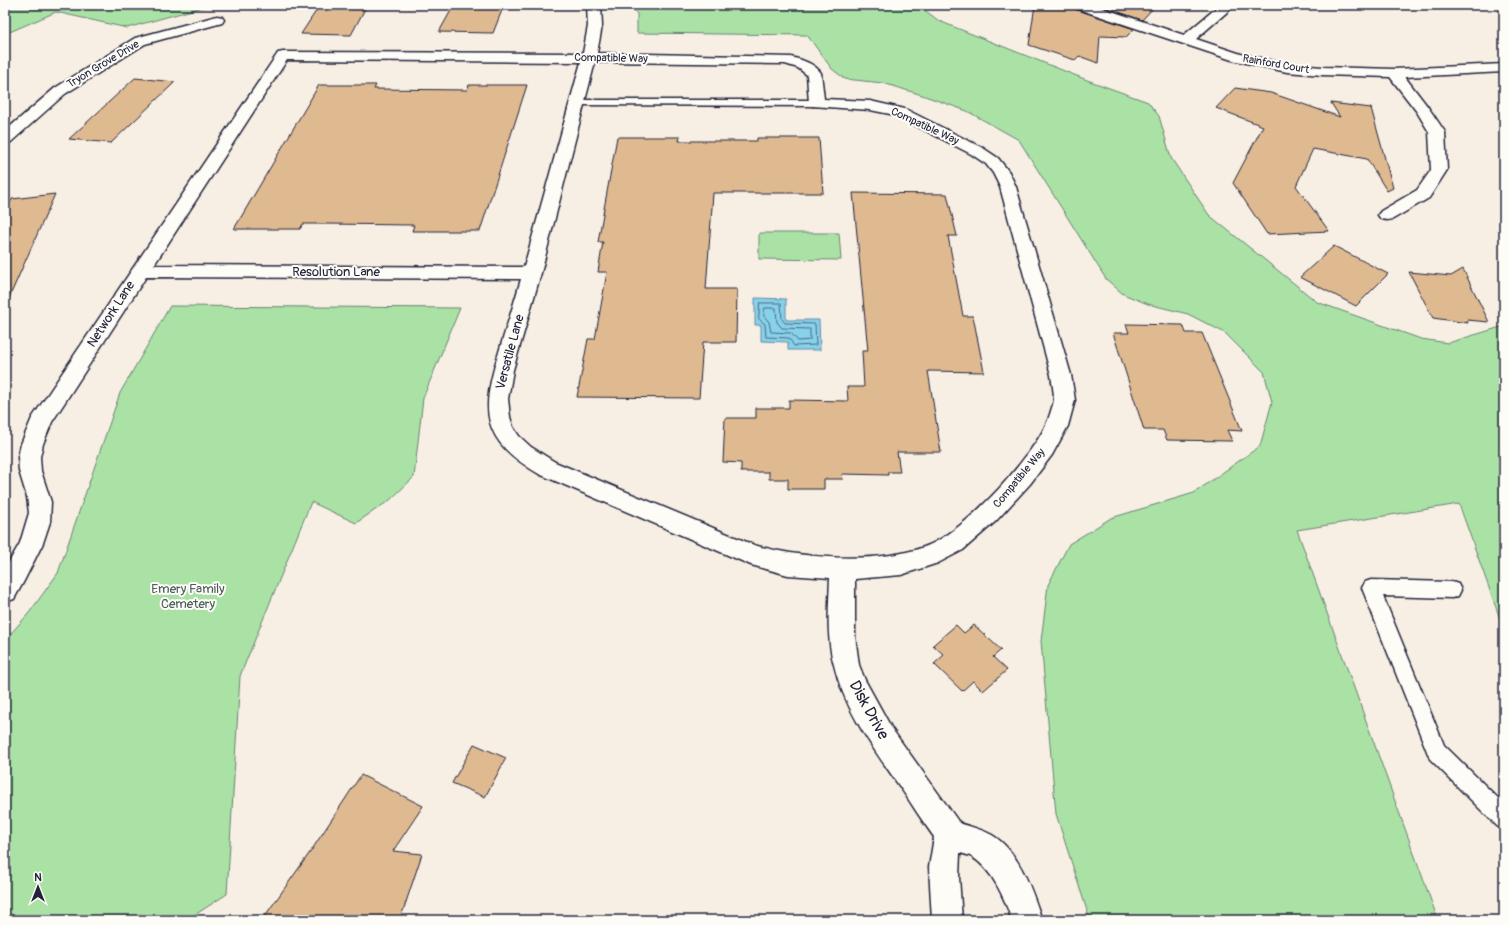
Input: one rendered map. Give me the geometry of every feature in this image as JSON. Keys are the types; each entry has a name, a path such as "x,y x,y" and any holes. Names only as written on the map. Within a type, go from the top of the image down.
{"street":[{"name":"Versatile Lane","path":"594,5 596,21 588,58 575,103 532,273 501,378 498,402 499,416 503,430 520,452 547,468 751,555 788,564 843,567"},
{"name":"Rainford Court","path":"1080,5 1187,39 1237,57 1287,68 1394,74 1504,68"},
{"path":"1187,39 1228,5"},
{"name":"Tryon Grove Drive","path":"5,139 60,91 140,41 218,20"},
{"name":"Compatible Way","path":"283,56 786,60 803,65 814,73 817,103 875,106 900,112 977,151 992,161 1001,172 1008,187 1061,375 1065,400 1057,426 1044,449 1022,478 988,514 955,543 930,556 901,564 859,570 843,567"},
{"name":"Network Lane","path":"5,591 35,533 40,513 40,500 30,472 29,455 34,438 43,418 283,56"},
{"path":"1387,215 1423,194 1438,170 1437,132 1423,110 1394,74"},
{"name":"Resolution Lane","path":"140,271 532,273"},
{"name":"Disk Drive","path":"843,567 843,647 847,668 853,686 876,727 950,834"},
{"path":"947,920 943,871 944,852 950,834 983,847 995,858 1011,882 1027,920"}],"lane":[{"path":"575,103 817,103"},
{"path":"1452,590 1371,588 1437,752 1504,819"}],"green space":[{"path":"5,5 210,5 127,28 56,12 5,34"},
{"path":"630,5 918,5 939,21 1087,80 1148,102 1159,116 1171,158 1209,215 1317,302 1421,339 1448,343 1504,326 1504,630 1459,504 1297,530 1438,920 1090,920 1056,814 1041,641 1048,585 1069,544 1111,518 1194,493 1260,446 1272,402 1264,372 1225,333 1188,314 1148,304 1123,294 1106,279 1019,140 967,111 922,95 883,83 845,79 832,69 807,35 637,33 637,14"},
{"path":"759,233 839,233 841,260 759,259"},
{"name":"Emery Family Cemetery","path":"170,306 460,308 423,398 414,477 390,500 356,523 311,502 240,676 227,894 187,920 5,920 5,640 29,613 58,573 120,393"}],"water":[{"path":"755,298 786,299 786,320 819,320 820,350 788,350 788,342 761,341 761,325 755,325"}],"building":[{"path":"320,5 367,5 351,35 301,34"},
{"path":"454,5 504,5 493,33 439,32"},
{"path":"1035,5 1072,5 1075,9 1134,29 1126,37 1100,36 1098,63 1079,56 1075,60 1029,45"},
{"path":"1098,5 1156,5 1142,20"},
{"path":"135,78 175,82 111,143 69,139"},
{"path":"319,85 376,85 374,89 467,90 469,85 527,85 480,231 412,231 414,225 326,224 303,224 300,229 234,229"},
{"path":"1235,88 1271,93 1340,117 1331,103 1371,108 1393,188 1387,191 1367,159 1313,149 1296,186 1329,231 1267,234 1233,183 1263,126 1216,108"},
{"path":"617,137 680,137 679,141 757,141 757,138 819,138 823,193 713,193 706,289 737,289 736,342 703,342 699,398 577,397 588,339 595,339 607,272 598,272 603,242 598,242"},
{"path":"853,193 947,194 957,236 948,236 963,316 973,316 984,372 928,371 941,452 897,452 900,472 888,472 888,475 842,474 843,479 824,479 824,489 788,489 788,479 769,479 769,472 741,472 741,463 723,462 725,418 756,418 756,408 789,408 789,400 848,401 847,387 864,387 862,351 868,351"},
{"path":"55,194 5,307 5,213 12,199"},
{"path":"1334,246 1388,274 1356,306 1300,277"},
{"path":"1463,269 1489,322 1467,320 1468,323 1433,318 1409,272 1451,276"},
{"path":"1126,324 1183,325 1186,333 1202,333 1242,431 1227,430 1232,441 1167,440 1163,430 1144,430 1113,333 1129,333"},
{"path":"956,625 964,633 974,625 1001,650 993,657 1007,670 983,691 973,681 962,691 934,664 944,655 933,645"},
{"path":"474,744 506,758 485,797 452,783"},
{"path":"361,775 423,806 393,851 422,854 400,920 262,920 311,851"}]}
